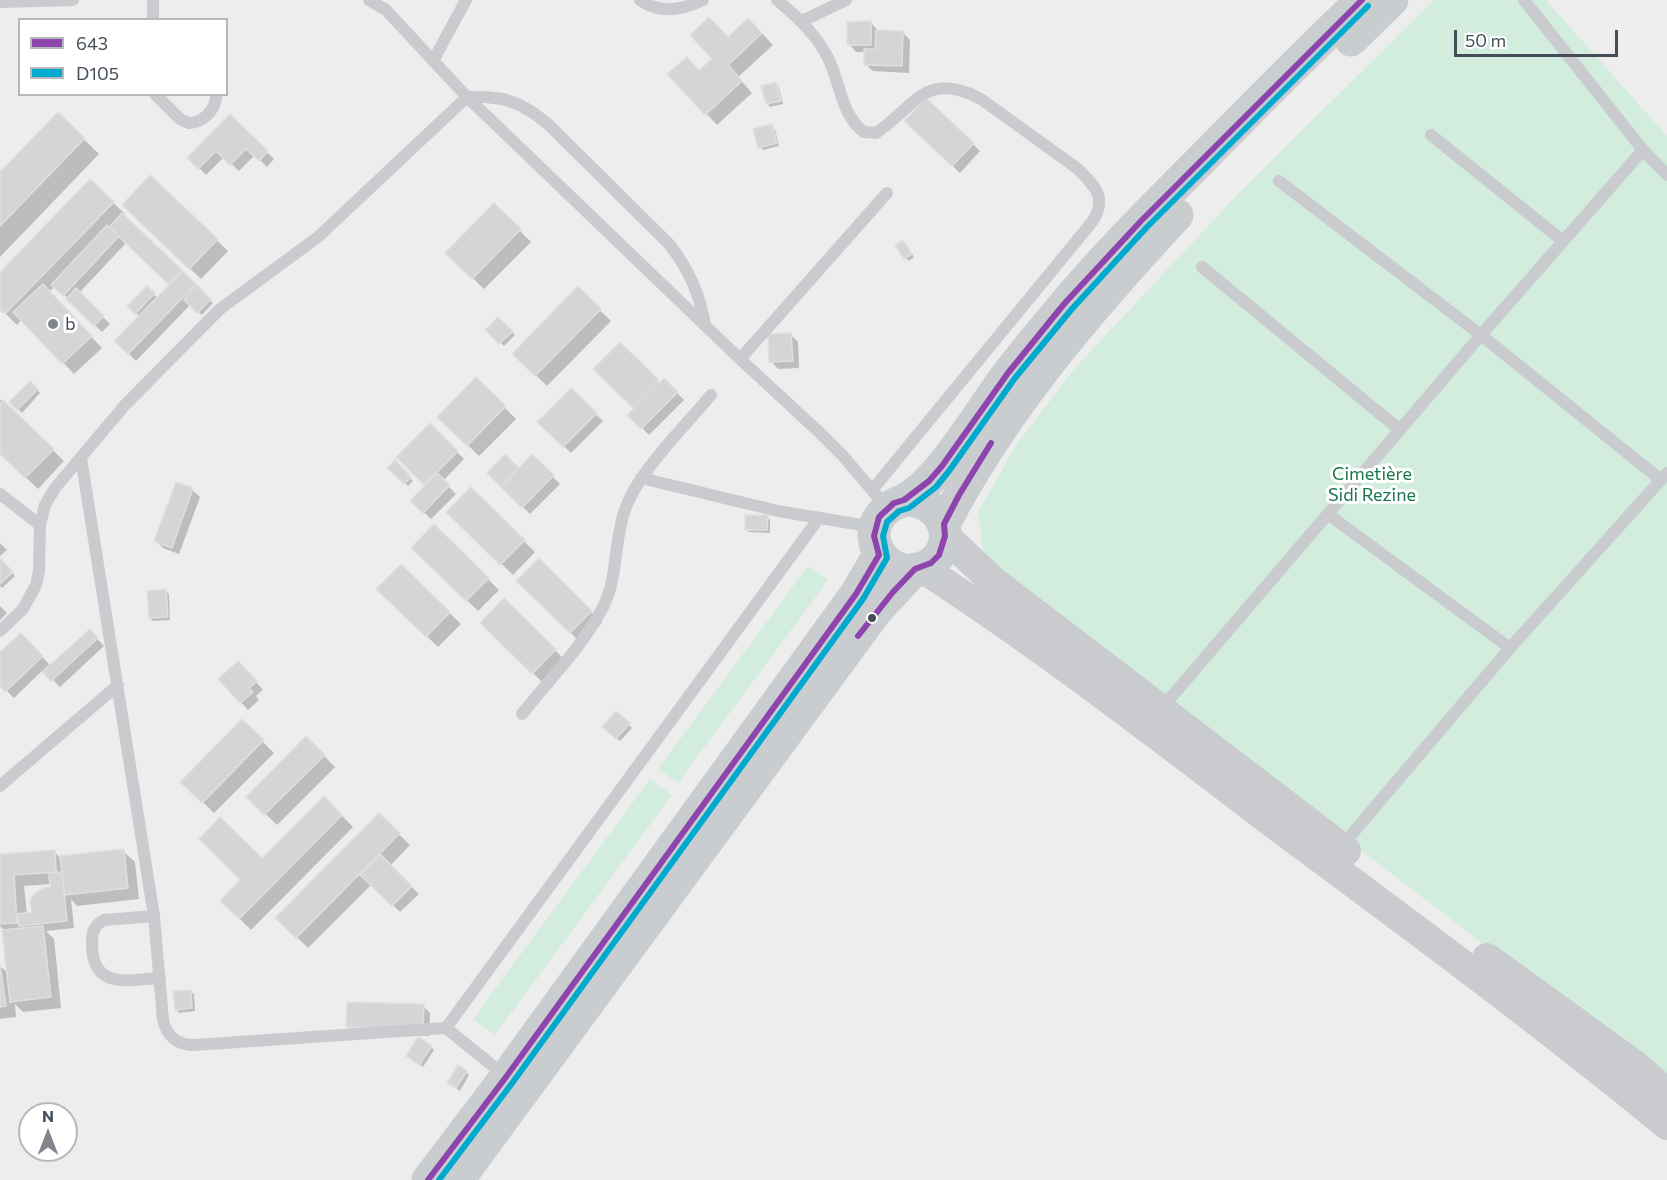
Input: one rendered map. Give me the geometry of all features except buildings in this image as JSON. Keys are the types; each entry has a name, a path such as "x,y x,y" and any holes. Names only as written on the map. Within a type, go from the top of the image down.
{"main road":[{"path":"428,1180 506,1077 856,594 883,516 928,481 942,466 1008,373 1106,256 1362,0"},
{"path":"944,530 984,453 1031,385 1116,281 1232,156 1392,0"},
{"path":"458,1180 869,621 893,592 939,555 944,546 944,530 939,515 924,502 883,516"},
{"path":"883,516 895,567 919,569"}],"street":[{"path":"944,530 994,582 1161,710 1334,856 1667,1125"},
{"path":"919,569 1010,628 1334,856 1461,938 1636,1066 1667,1093"}],"lane":[{"path":"0,2 73,0"},
{"path":"153,0 153,18"},
{"path":"369,0 386,10 467,97 819,432 883,516"},
{"path":"434,61 466,0"},
{"path":"640,0 650,7 672,10 703,0"},
{"path":"777,0 802,21 828,58 853,122 864,132 876,133 914,99 940,89 955,89 981,99 1078,169 1091,182 1099,197 1097,215 883,516"},
{"path":"802,21 846,0"},
{"path":"1524,0 1643,150 1667,175"},
{"path":"157,96 180,119 189,123 203,119 215,105 216,96"},
{"path":"0,631 23,609 36,585 39,571 40,525 45,505 55,488 125,405 220,309 318,237 467,97 503,99 520,105 549,125 669,244 690,274 702,308 705,325"},
{"path":"1431,135 1563,241"},
{"path":"1161,710 1481,335 1643,150"},
{"path":"1279,181 1664,477 1510,648 1334,856"},
{"path":"740,359 887,193"},
{"path":"1202,267 1400,430"},
{"path":"522,714 592,627 604,606 610,590 616,539 626,507 641,478 711,395"},
{"path":"81,458 154,916 165,1027 174,1039 187,1045 446,1028 506,1077"},
{"path":"641,478 778,511 819,518 883,516"},
{"path":"0,494 40,525"},
{"path":"1329,514 1510,648"},
{"path":"446,1028 819,518"},
{"path":"0,786 118,685"},
{"path":"154,916 104,920 98,923 92,934 93,959 100,972 114,980 160,978"}],"green space":[{"name":"Cimetière Sidi Rezine","path":"1434,0 1546,0 1667,136 1667,1086 984,559 978,512 1016,445 1075,368 1239,193"},
{"path":"808,566 828,580 678,783 658,769"},
{"path":"650,779 672,795 495,1035 473,1019"}],"transit line":[{"name":"643","path":"428,1180 506,1077 856,594 879,555 874,536 879,517 894,503 904,500 929,481 1008,373 1064,304 1141,221 1362,0"},
{"name":"D105","path":"439,1180 513,1082 863,599 887,558 883,536 887,522 899,511 909,508 936,487 1015,378 1071,310 1147,227 1368,6"},
{"name":"643","path":"858,636 893,592 915,569 931,563 939,555 945,536 944,524 991,443"}],"place":[{"name":"b","path":"53,324"}]}
